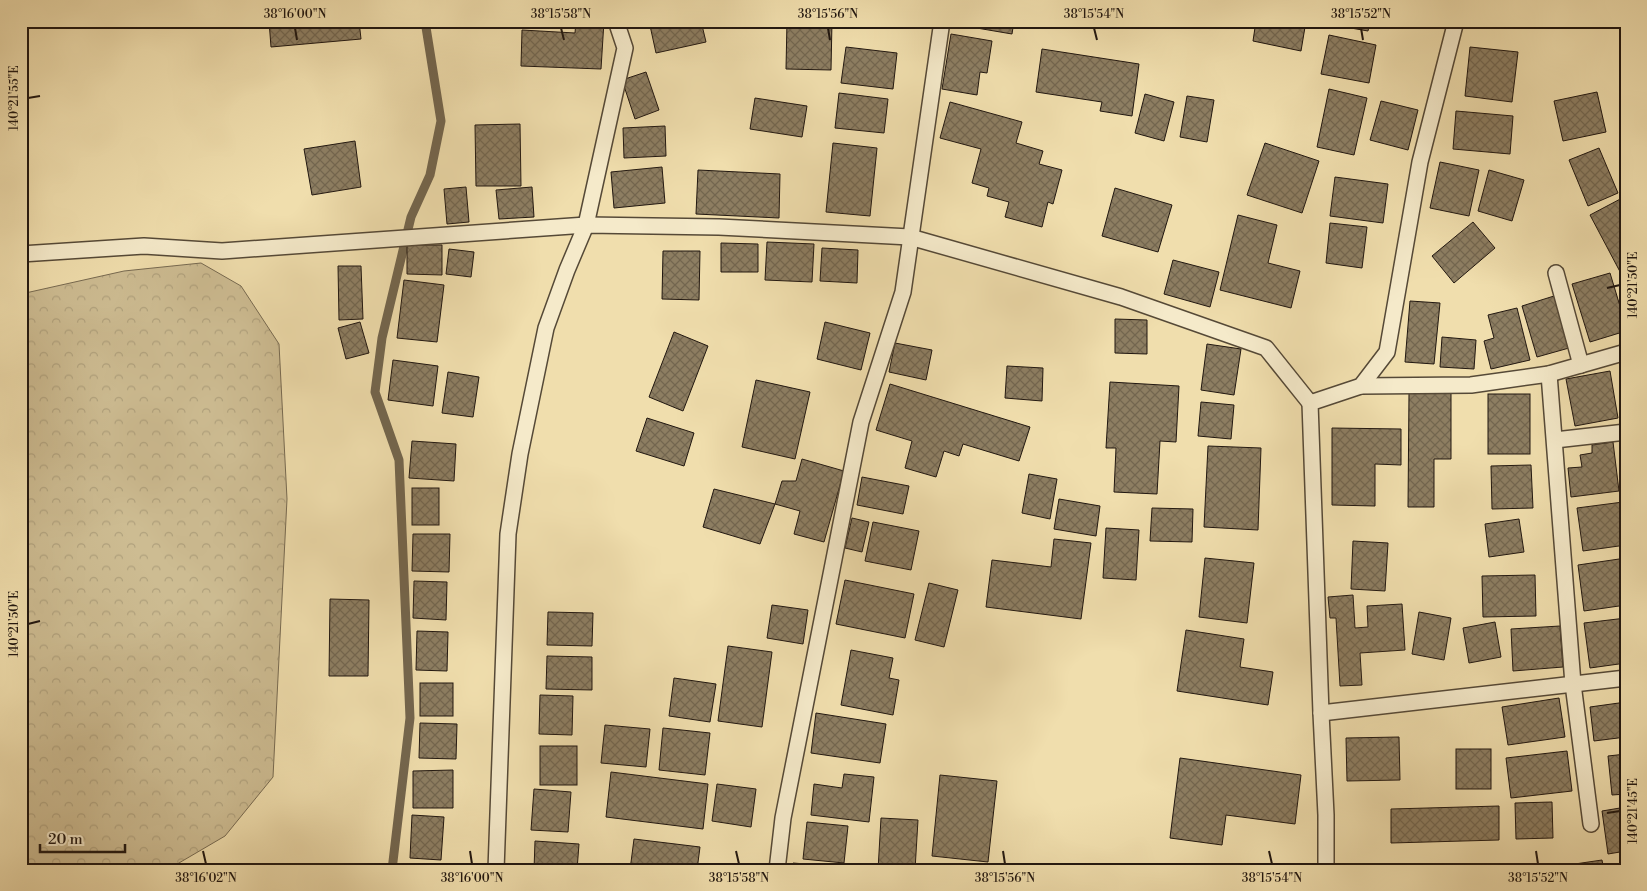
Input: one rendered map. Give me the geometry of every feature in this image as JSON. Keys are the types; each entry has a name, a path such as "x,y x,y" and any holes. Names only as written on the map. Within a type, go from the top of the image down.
{"lane":[{"path":"496,870 508,534 520,454 546,328 586,225 624,48 616,21"},
{"path":"777,870 783,818 861,422 903,292 942,21"},
{"path":"1361,386 1387,352 1420,162 1456,21"},
{"path":"21,254 144,246 222,251 586,225 719,227 910,238 1121,297 1266,348 1310,403 1326,816 1326,870"},
{"path":"1556,274 1581,365"},
{"path":"1310,403 1361,386 1470,385 1549,374 1626,352"},
{"path":"1549,374 1573,684 1591,824"},
{"path":"1554,440 1626,432"},
{"path":"1321,713 1626,678"}],"green space":[{"path":"201,263 241,286 279,344 287,499 273,777 225,836 167,870 21,870 21,294 124,271"}],"building":[{"path":"269,21 359,21 361,39 271,47"},
{"path":"576,21 604,21 601,69 521,66 522,30 575,33"},
{"path":"649,21 701,21 706,42 656,53"},
{"path":"787,21 832,21 831,70 786,69"},
{"path":"959,21 1014,21 1012,34 959,25"},
{"path":"1256,21 1306,21 1301,51 1253,41"},
{"path":"1328,21 1370,21 1368,31 1328,24"},
{"path":"951,34 992,41 987,73 980,72 977,95 942,89"},
{"path":"1329,35 1376,45 1369,83 1321,74"},
{"path":"846,47 897,53 893,89 841,83"},
{"path":"1470,47 1518,52 1512,102 1465,96"},
{"path":"1042,49 1139,64 1132,116 1100,111 1102,102 1036,92"},
{"path":"646,72 659,110 635,119 622,80"},
{"path":"1329,89 1367,98 1354,155 1317,147"},
{"path":"1597,92 1606,132 1563,141 1554,101"},
{"path":"839,93 888,99 884,133 835,128"},
{"path":"1145,94 1174,102 1164,141 1135,133"},
{"path":"1187,96 1214,100 1207,142 1180,137"},
{"path":"755,98 807,106 802,137 750,129"},
{"path":"1381,101 1418,110 1408,150 1370,140"},
{"path":"950,102 1022,122 1016,143 1043,151 1039,164 1062,170 1053,204 1048,202 1042,227 1005,217 1009,202 987,196 989,188 972,183 981,149 940,138"},
{"path":"1456,111 1513,116 1510,154 1453,149"},
{"path":"520,124 521,186 476,186 475,125"},
{"path":"665,126 666,156 624,158 623,128"},
{"path":"355,141 361,187 312,195 304,149"},
{"path":"833,143 877,148 870,216 826,212"},
{"path":"1265,143 1319,161 1302,213 1247,195"},
{"path":"1599,148 1618,193 1588,206 1569,160"},
{"path":"1440,162 1479,170 1469,216 1430,208"},
{"path":"662,167 665,203 614,208 611,172"},
{"path":"698,170 780,174 779,218 696,214"},
{"path":"1489,170 1524,180 1512,221 1478,211"},
{"path":"1335,177 1388,184 1383,223 1330,216"},
{"path":"466,187 469,222 447,224 444,189"},
{"path":"532,187 534,217 499,219 496,190"},
{"path":"1115,188 1172,205 1158,252 1102,236"},
{"path":"1626,196 1626,283 1590,215"},
{"path":"1238,215 1277,225 1268,263 1300,271 1291,308 1220,290"},
{"path":"1473,222 1495,248 1454,283 1432,256"},
{"path":"1330,223 1367,227 1362,268 1326,263"},
{"path":"767,242 814,244 812,282 765,280"},
{"path":"721,243 758,244 758,272 721,272"},
{"path":"407,245 442,245 442,275 407,274"},
{"path":"822,248 858,250 857,283 820,281"},
{"path":"449,249 474,252 471,277 446,274"},
{"path":"663,251 700,251 699,300 662,299"},
{"path":"1173,260 1219,272 1210,307 1164,294"},
{"path":"338,266 361,266 363,319 339,320"},
{"path":"1610,273 1626,331 1590,342 1572,284"},
{"path":"404,280 444,285 437,342 397,338"},
{"path":"1554,296 1569,348 1537,357 1522,306"},
{"path":"1410,301 1440,303 1434,364 1405,362"},
{"path":"1517,308 1530,360 1491,369 1484,341 1494,338 1488,315"},
{"path":"1115,319 1147,320 1147,354 1115,353"},
{"path":"360,322 369,353 346,359 338,328"},
{"path":"825,322 870,333 861,370 817,359"},
{"path":"674,332 708,346 683,411 649,397"},
{"path":"1442,337 1476,340 1474,369 1440,367"},
{"path":"895,343 932,350 926,380 889,372"},
{"path":"1207,344 1241,349 1234,395 1201,390"},
{"path":"393,360 438,366 433,406 388,400"},
{"path":"1007,366 1043,368 1042,401 1005,398"},
{"path":"1610,371 1618,418 1575,426 1566,379"},
{"path":"448,372 479,377 473,417 442,413"},
{"path":"756,380 810,392 795,459 742,447"},
{"path":"1110,382 1179,386 1176,442 1160,441 1157,494 1114,492 1116,448 1106,448"},
{"path":"890,384 1030,427 1019,461 963,444 959,456 944,451 936,477 905,468 912,441 876,430"},
{"path":"1409,393 1451,393 1451,459 1434,459 1434,507 1408,507"},
{"path":"1488,394 1530,394 1530,454 1488,454"},
{"path":"1201,402 1234,405 1231,439 1198,436"},
{"path":"647,418 694,433 684,466 636,451"},
{"path":"1332,428 1401,429 1401,465 1375,464 1375,506 1332,505"},
{"path":"412,441 456,444 454,481 409,478"},
{"path":"1613,442 1619,491 1571,497 1568,468 1582,467 1580,455 1592,453 1592,445"},
{"path":"1208,446 1261,448 1258,530 1204,527"},
{"path":"802,459 844,471 824,542 794,534 800,511 775,504 782,481 796,481"},
{"path":"1531,465 1533,508 1492,509 1491,466"},
{"path":"1029,474 1057,479 1050,519 1022,513"},
{"path":"862,477 909,486 903,514 857,505"},
{"path":"412,488 439,488 439,525 412,525"},
{"path":"714,489 775,504 760,544 703,527"},
{"path":"1059,499 1100,506 1096,536 1054,529"},
{"path":"1623,502 1626,520 1626,545 1583,551 1577,508"},
{"path":"1152,508 1193,509 1192,542 1150,541"},
{"path":"852,518 869,522 862,552 845,548"},
{"path":"1519,519 1524,552 1489,557 1485,524"},
{"path":"873,522 919,531 911,570 865,561"},
{"path":"1106,528 1139,530 1136,580 1103,578"},
{"path":"413,534 450,534 449,572 412,571"},
{"path":"1054,539 1091,543 1081,619 986,607 992,560 1051,567"},
{"path":"1353,541 1388,543 1385,591 1351,589"},
{"path":"1205,558 1254,563 1247,623 1199,617"},
{"path":"1626,558 1626,605 1584,611 1578,565"},
{"path":"1535,575 1536,616 1483,617 1482,576"},
{"path":"845,580 914,594 905,638 836,624"},
{"path":"414,581 447,582 446,620 413,618"},
{"path":"929,583 958,590 944,647 915,640"},
{"path":"1353,595 1355,628 1368,627 1367,606 1402,604 1405,650 1360,653 1362,685 1340,686 1336,618 1330,618 1328,597"},
{"path":"330,599 369,600 368,676 329,676"},
{"path":"772,605 808,610 803,644 767,638"},
{"path":"548,612 593,613 592,646 547,645"},
{"path":"1419,612 1451,618 1444,660 1412,654"},
{"path":"1626,618 1626,663 1590,668 1584,623"},
{"path":"1495,622 1501,657 1469,663 1463,628"},
{"path":"1560,626 1563,667 1513,671 1511,629"},
{"path":"1186,630 1244,639 1240,667 1273,672 1268,705 1177,691"},
{"path":"417,631 448,632 447,671 416,670"},
{"path":"728,646 772,652 762,727 718,721"},
{"path":"851,650 893,658 889,678 899,680 893,715 841,705"},
{"path":"547,656 592,657 592,690 546,689"},
{"path":"674,678 716,684 710,722 669,716"},
{"path":"420,683 453,683 453,716 420,716"},
{"path":"540,695 573,696 572,735 539,734"},
{"path":"1559,698 1565,737 1508,745 1502,707"},
{"path":"1626,702 1626,737 1594,741 1590,707"},
{"path":"816,713 886,724 880,763 811,753"},
{"path":"420,723 457,724 456,759 419,758"},
{"path":"605,725 650,729 646,767 601,763"},
{"path":"663,728 710,733 705,775 659,770"},
{"path":"1399,737 1400,780 1347,781 1346,738"},
{"path":"540,746 577,746 577,785 540,785"},
{"path":"1456,749 1491,749 1491,789 1456,789"},
{"path":"1567,751 1572,791 1511,798 1506,758"},
{"path":"1626,754 1626,794 1612,795 1608,756"},
{"path":"1180,758 1301,775 1295,824 1226,815 1222,845 1170,838"},
{"path":"453,770 453,808 413,808 413,771"},
{"path":"611,772 708,784 703,829 606,817"},
{"path":"844,774 874,777 869,822 811,815 814,784 842,788"},
{"path":"940,775 997,781 988,862 932,856"},
{"path":"717,784 756,789 751,827 712,821"},
{"path":"534,789 571,792 568,832 531,830"},
{"path":"1552,802 1553,838 1516,839 1515,803"},
{"path":"1499,806 1499,840 1391,843 1391,809"},
{"path":"1626,807 1626,851 1608,854 1602,811"},
{"path":"412,815 444,817 441,860 410,858"},
{"path":"881,818 918,820 915,870 878,870"},
{"path":"807,822 848,826 844,863 803,859"},
{"path":"634,839 700,847 697,870 630,870"},
{"path":"535,841 579,844 577,870 534,870"},
{"path":"1602,860 1604,870 1534,870"},
{"path":"793,863 855,868 855,870 792,870"},
{"path":"406,866 445,868 445,870 406,870"}],"waterway":[{"path":"392,870 410,718 399,460 375,392 382,338 411,217 430,175 441,121 425,21"}]}
